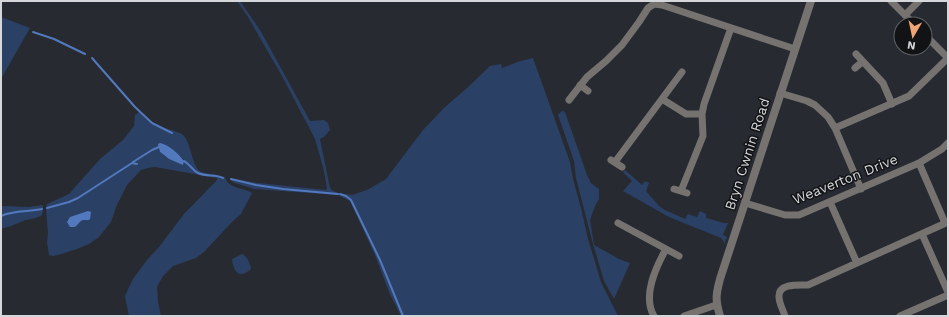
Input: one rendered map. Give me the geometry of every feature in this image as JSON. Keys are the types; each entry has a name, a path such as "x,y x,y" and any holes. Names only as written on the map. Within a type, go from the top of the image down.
{"street":[{"name":"Bryn Cwnin Road","path":"720,316 716,305 720,279 811,1"},
{"path":"891,1 905,15 919,1"},
{"path":"569,100 587,77 622,45 639,22 648,4 658,4 795,49"},
{"path":"674,189 684,192 703,136 702,114 704,104 731,28"},
{"path":"835,128 909,96 948,58 933,43"},
{"path":"856,54 883,83 892,104"},
{"path":"855,68 862,62"},
{"path":"622,167 613,161 682,72"},
{"path":"580,85 588,91"},
{"path":"780,93 807,101 815,105 828,117 835,128 861,189"},
{"path":"662,99 686,114 702,114"},
{"name":"Weaverton Drive","path":"745,203 785,214 799,215 919,163 942,149 948,143"},
{"path":"785,316 779,294 781,290 789,285 808,285 946,223 919,163"},
{"path":"830,202 857,263"},
{"path":"618,223 679,256"},
{"path":"922,234 948,292"},
{"path":"654,316 649,298 658,265 666,249"},
{"path":"900,316 948,295"},
{"path":"684,316 716,305"}],"shaded area":[{"path":"237,1 240,1 260,30 310,121 324,120 328,123 330,130 320,139 330,188 338,193 352,195 367,190 386,179 423,130 444,108 490,66 501,64 502,68 533,58 570,162 588,239 601,282 618,316 401,316 389,292 375,255 350,201 338,195 254,189 231,181 230,178 258,183 326,190 327,188 315,139 282,76 248,17"},
{"path":"1,17 30,28 1,79"},
{"path":"562,111 565,112 587,175 591,183 599,189 599,199 590,220 594,245 619,259 630,263 614,299 604,281 593,244 576,178 574,161 558,115"},
{"path":"139,112 156,125 183,135 188,144 195,165 201,172 225,177 232,186 252,193 241,214 204,252 196,258 173,266 163,276 157,287 161,316 129,316 125,296 133,279 147,260 159,247 184,214 217,180 217,178 155,167 141,170 127,185 116,207 111,222 99,237 89,244 61,254 53,256 49,255 47,242 48,233 46,210 47,204 69,194 100,159 123,140 134,126 135,115","holes":["159,147 171,148 184,160 183,164 169,159 160,152"]},
{"path":"160,143 170,147 176,152 184,161 183,165 169,159 160,152 158,144"},
{"path":"625,170 642,185 645,181 649,183 646,191 659,206 665,210 685,219 688,214 697,217 700,211 706,214 706,218 728,223 723,235 727,237 724,245 721,238 669,217 623,191 632,181 623,172"},
{"path":"1,206 43,206 42,215 1,229"},
{"path":"88,211 91,212 89,220 83,220 75,227 70,227 67,222 70,217"},
{"path":"242,254 248,260 251,269 243,274 240,274 235,270 232,259"}],"waterway":[{"path":"33,32 54,39 85,54"},
{"path":"92,58 135,107 152,123 172,133"},
{"path":"133,162 159,147"},
{"path":"184,161 198,173 223,178"},
{"path":"47,208 78,198 132,163 137,164"},
{"path":"231,179 283,189 338,194"},
{"path":"340,194 351,200 380,260 403,316"},
{"path":"1,216 11,213 42,209"}]}
